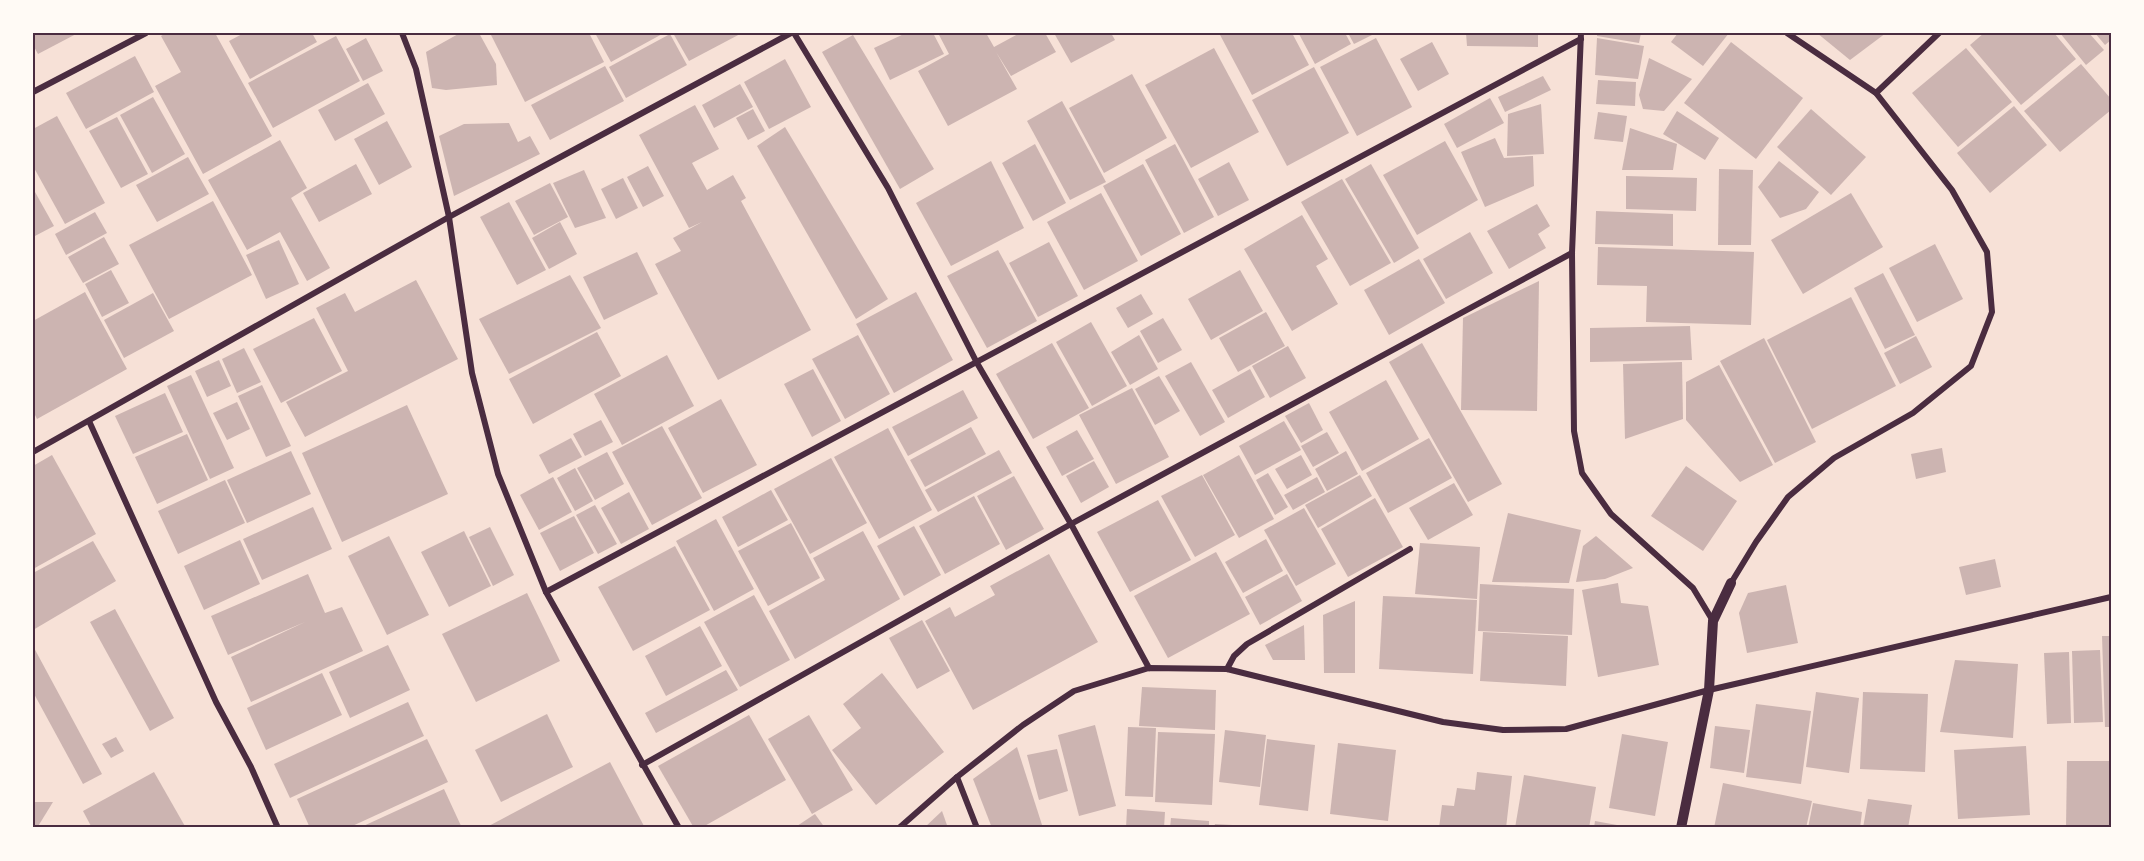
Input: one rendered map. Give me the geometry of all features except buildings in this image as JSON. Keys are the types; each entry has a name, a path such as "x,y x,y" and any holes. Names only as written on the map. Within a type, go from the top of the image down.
{"street":[{"path":"33,92 146,33"},
{"path":"402,33 416,69 449,217 472,373 498,474 546,592 679,828"},
{"path":"33,452 449,217 793,33 888,188 977,363 1071,524 1149,668"},
{"path":"1682,828 1709,690 1713,621 1731,583 1756,542 1788,497 1834,458 1913,413 1971,366 1992,312 1987,252 1952,190 1876,93 1787,33"},
{"path":"1876,93 1939,33"},
{"path":"546,592 977,363 1581,36"},
{"path":"1581,36 1572,253 1574,431 1582,473 1611,514 1693,588 1713,621"},
{"path":"642,765 1071,524 1572,253"},
{"path":"89,421 216,702 251,767 278,828"},
{"path":"1227,669 1234,656 1247,644 1410,549"},
{"path":"899,828 957,777 1023,725 1074,691 1149,668 1227,669 1443,722 1503,730 1566,729 1709,690 2111,597"},
{"path":"957,777 977,828"}]}
